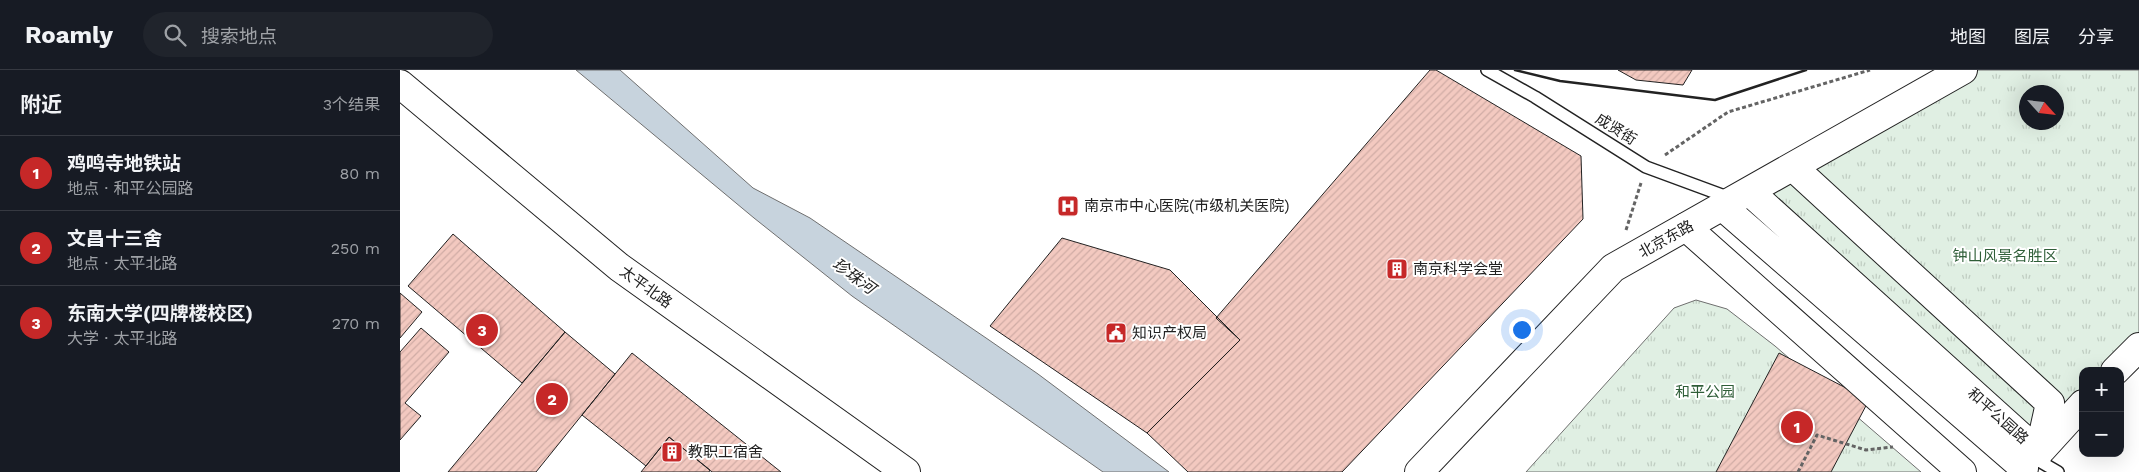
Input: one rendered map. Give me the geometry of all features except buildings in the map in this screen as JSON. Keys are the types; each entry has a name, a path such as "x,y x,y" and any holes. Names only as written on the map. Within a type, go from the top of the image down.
{"main road":[{"name":"北京东路","path":"1419,472 1613,268 1963,70"},
{"name":"太平北路","path":"400,84 619,267 906,472"},
{"name":"和平公园路","path":"1736,200 2023,464 2050,403 1793,167"},
{"path":"1686,227 1962,472"},
{"path":"2119,367 2139,347"},
{"path":"2023,464 2079,408"}],"lane":[{"name":"成贤街","path":"1487,70 1535,96 1646,167 1736,200"},
{"path":"2023,464 2058,472"}],"path":[{"path":"1613,268 1646,167 1728,112 1870,70"},
{"path":"1798,472 1818,435 1866,450 1892,447 1899,444"}],"green space":[{"name":"钟山风景名胜区","path":"1967,70 2139,70 2139,350 2122,367 2079,367 2079,411 2039,453 1723,207"},
{"name":"和平公园","path":"1696,300 1727,309 1775,346 1921,472 1526,472 1674,308"}],"water":[{"name":"珍珠河","path":"576,70 620,70 753,188 810,218 989,340 1038,374 1169,472 1103,472 852,296 754,218"}],"wall":[{"path":"1515,70 1560,81 1715,100 1806,70"}],"place":[{"name":"南京市中心医院(市级机关医院)","path":"1068,206"},
{"name":"南京科学会堂","path":"1397,269"},
{"name":"东南大学(四牌楼校区)","path":"482,330"},
{"name":"知识产权局","path":"1116,333"},
{"name":"文昌十三舍","path":"552,399"},
{"name":"鸡鸣寺地铁站","path":"1797,427"},
{"name":"教职工宿舍","path":"672,452"}]}
